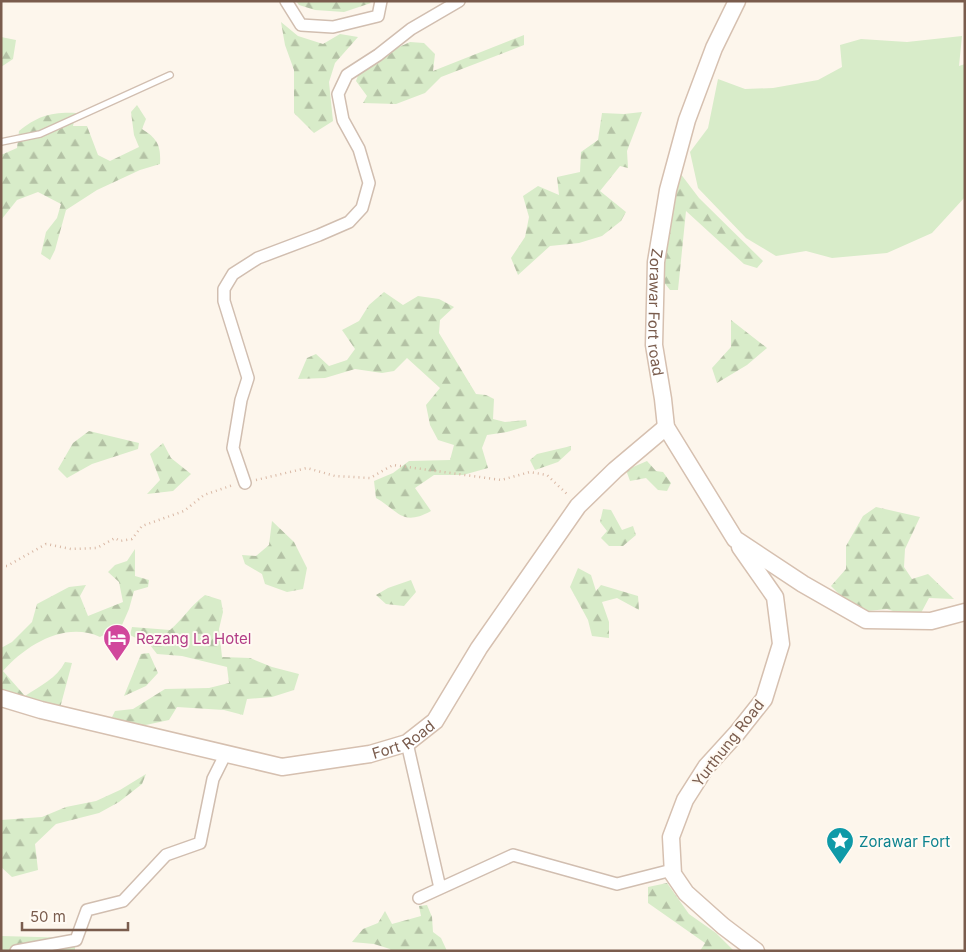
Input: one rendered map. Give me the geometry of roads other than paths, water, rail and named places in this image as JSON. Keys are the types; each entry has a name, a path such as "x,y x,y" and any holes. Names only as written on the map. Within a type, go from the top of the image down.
{"street":[{"path":"286,1 301,25 333,27 378,16 381,1"},
{"path":"245,483 233,448 248,378 224,301 224,289 233,274 258,258 349,222 362,208 369,183 359,150 343,120 338,94 348,75 378,56 411,29 459,1"},
{"name":"Zorawar Fort road","path":"666,427 654,345 656,262 668,190 687,120 714,48 736,1"},
{"name":"Fort Road","path":"1,698 41,710 282,767 370,754 407,743 435,721 479,648 578,506 615,470 666,427"},
{"name":"Yurthung Road","path":"666,427 734,539 775,597 781,644 764,699 737,733 706,766 685,800 671,837 672,870 686,893 723,926 756,951"},
{"path":"734,539 802,584 866,620 931,621 965,612"},
{"path":"407,743 440,888"},
{"path":"16,951 76,940 87,910 123,902 166,855 200,843 213,779 226,754"},
{"path":"418,898 513,855 617,884 672,870"}],"lane":[{"path":"1,142 40,134 170,75"}],"place":[{"name":"Rezang La Hotel","path":"117,662"},
{"name":"Zorawar Fort","path":"840,865"}]}
